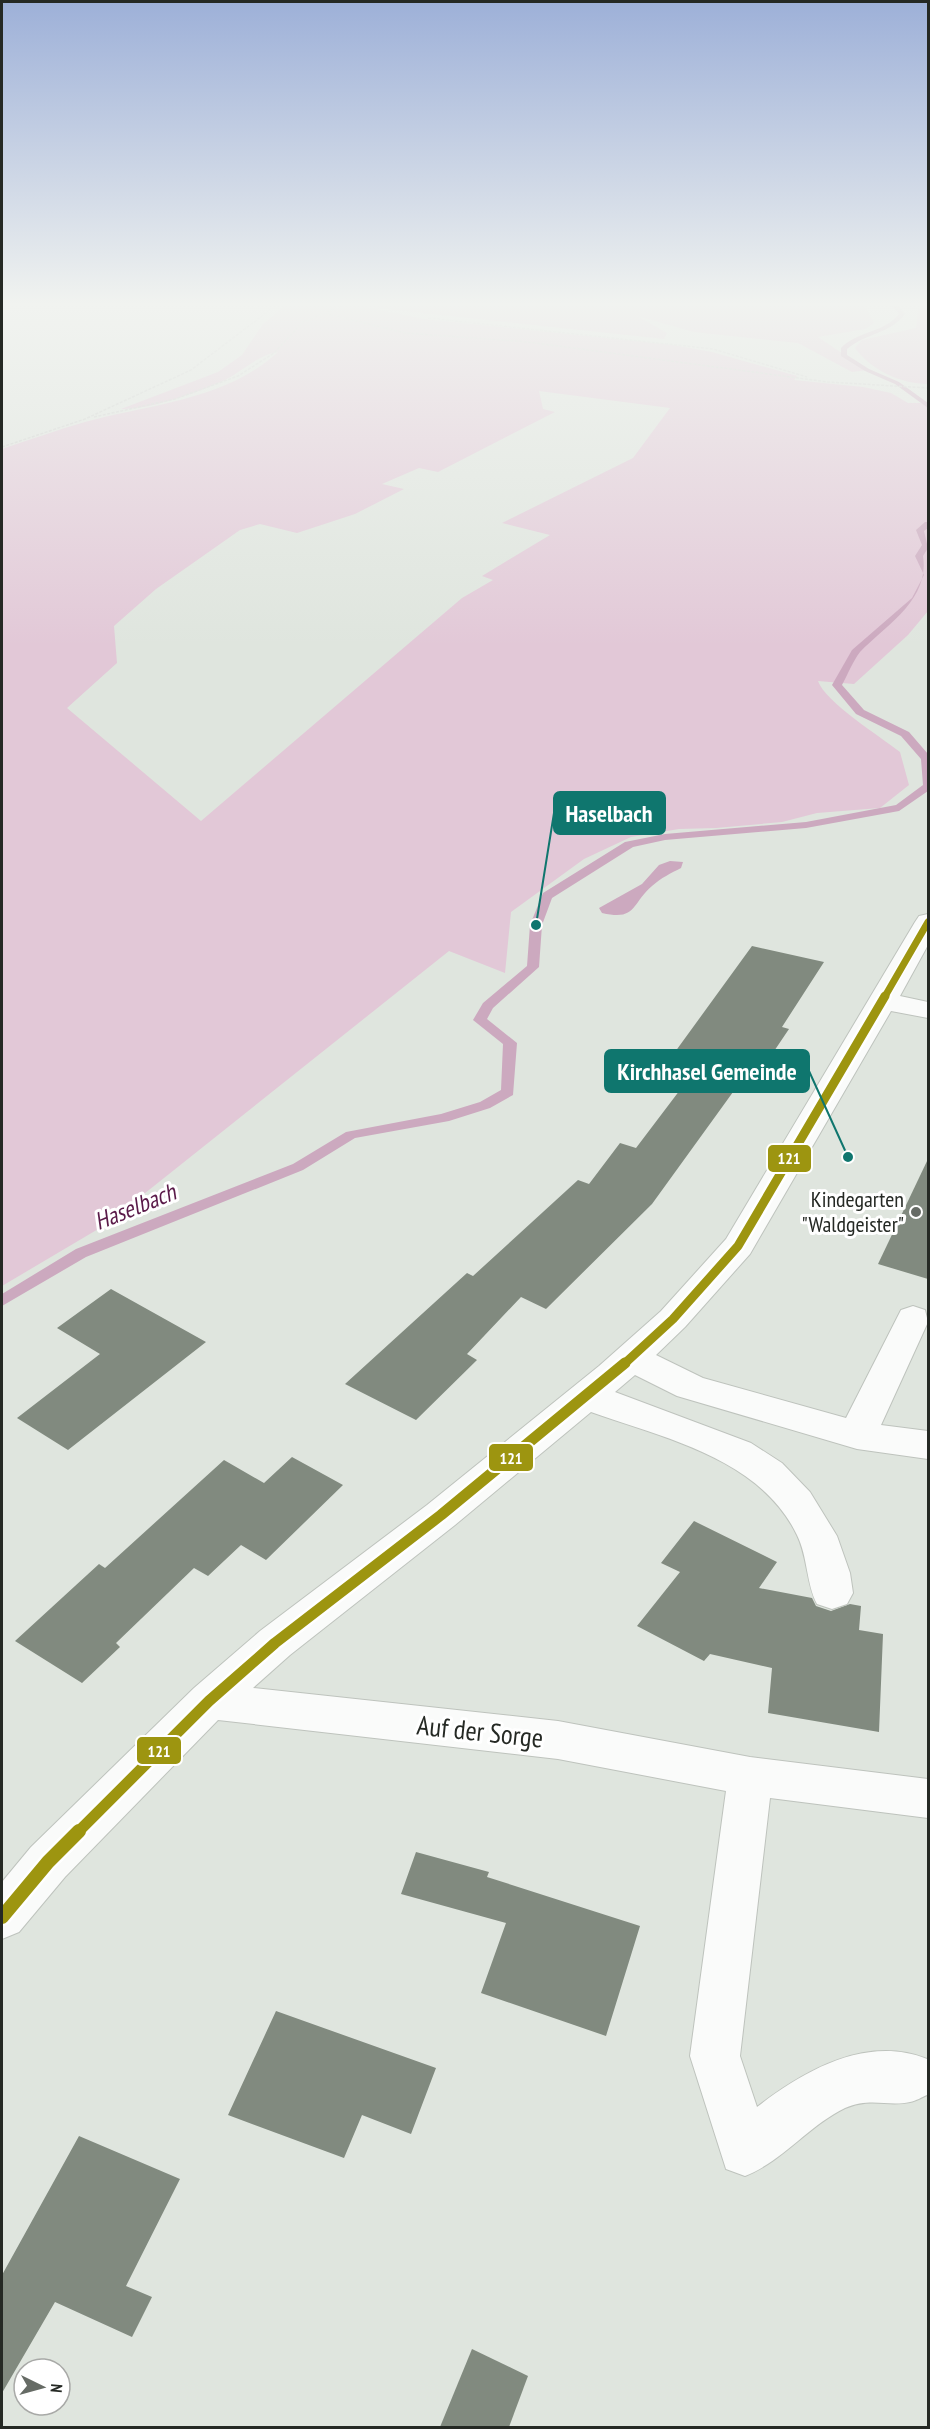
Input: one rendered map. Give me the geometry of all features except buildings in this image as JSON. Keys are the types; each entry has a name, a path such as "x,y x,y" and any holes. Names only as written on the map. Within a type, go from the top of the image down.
{"street":[{"path":"2,1917 48,1862 209,1701 276,1643 441,1515 586,1396 674,1319 738,1246 884,1001 928,922"},
{"path":"884,1001 928,1010"},
{"path":"857,1435 913,1318"},
{"path":"632,1358 690,1387 857,1435 928,1445"},
{"path":"586,1396 671,1426 751,1459 784,1488 803,1511 822,1542 831,1574 832,1593"},
{"name":"Auf der Sorge","path":"209,1701 558,1740 750,1776 928,1798"},
{"path":"750,1776 716,2056 745,2151 793,2112 831,2088 875,2076 909,2077"}],"path":[{"path":"2,447 84,419"}],"shaded area":[{"path":"96,419 541,419 438,472 419,468 382,484 404,489 355,514 297,533 260,524 240,530 156,589 114,626 117,663 67,708 201,821 462,598 493,580 482,576 550,535 502,523 633,458 662,419 928,419 928,611 908,635 854,684 818,681 831,699 842,709 900,752 909,785 880,808 817,813 782,822 679,829 631,837 584,859 511,912 505,973 449,951 105,1225 2,1286 2,449"},
{"path":"670,861 683,862 681,868 652,886 628,913 613,915 602,913 599,908 642,884 659,865"}],"waterway":[{"name":"Haselbach","path":"2,1301 81,1253 298,1167 351,1135 444,1118 485,1105 508,1092 510,1043 480,1020 488,1006 533,967 536,925 547,896 629,844 665,837 806,825 899,808 928,786 926,758 905,734 860,712 837,685 855,652 916,599 928,575 919,556 926,545 920,530 928,524"}],"transit line":[{"name":"121","path":"2,1917 48,1862 209,1701 275,1643 441,1515 612,1375 673,1319 738,1246 928,922"}],"place":[{"name":"Haselbach","path":"536,925"},
{"name":"Kirchhasel Gemeinde","path":"848,1157"},
{"name":"Kindegarten \"Waldgeister\"","path":"916,1212"}]}
